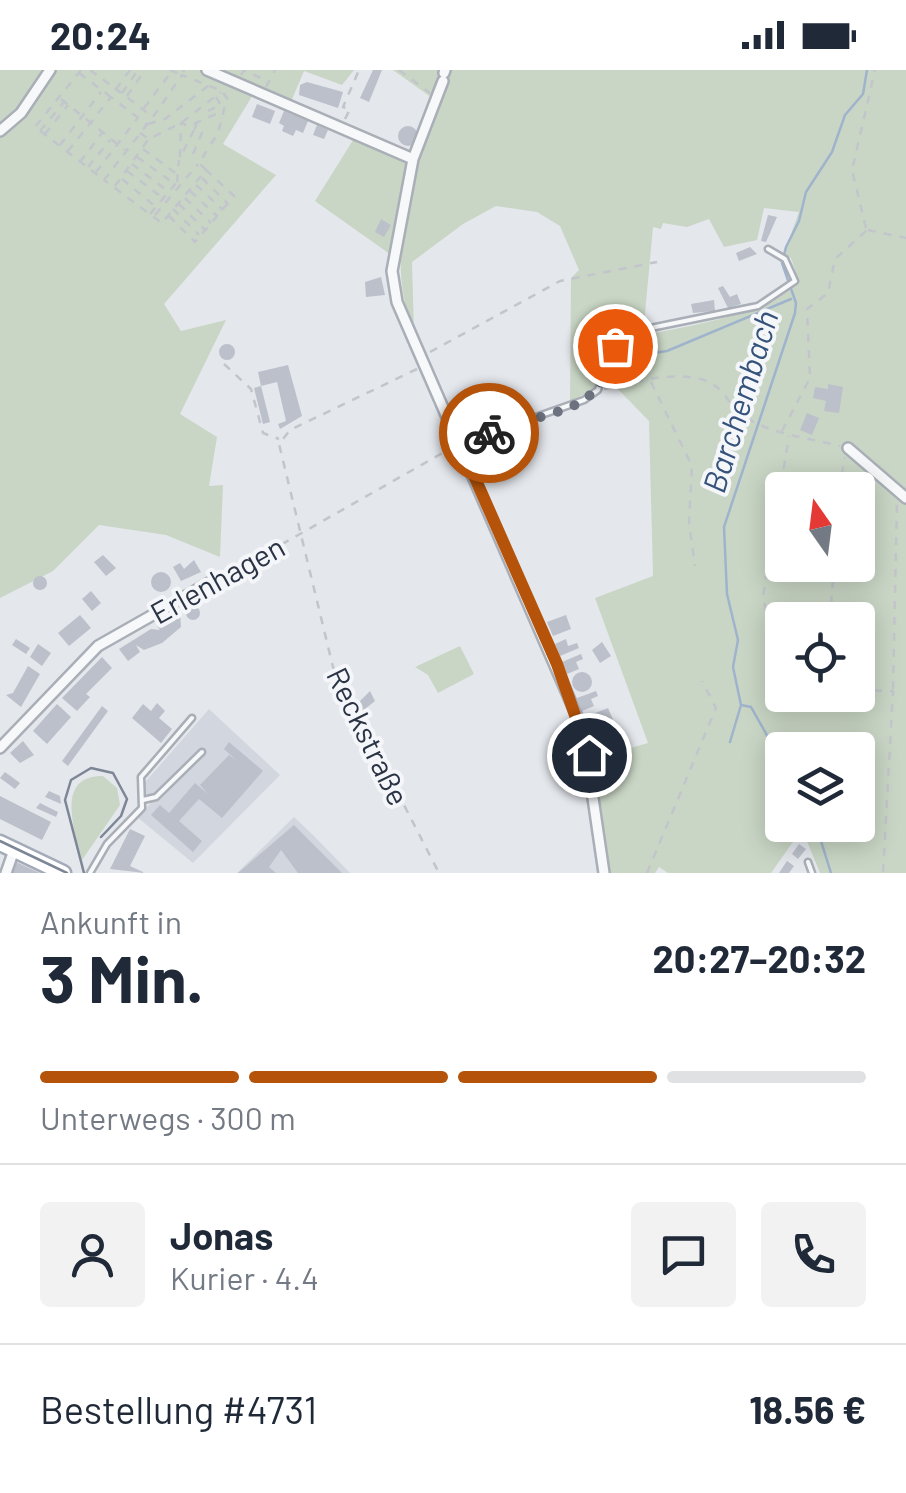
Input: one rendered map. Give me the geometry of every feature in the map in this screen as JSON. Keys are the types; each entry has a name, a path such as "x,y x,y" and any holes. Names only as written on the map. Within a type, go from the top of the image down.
{"main road":[{"path":"7,847 63,873"}],"street":[{"path":"0,130 32,100 50,70"},
{"path":"207,70 413,159"},
{"path":"444,75 413,159 392,270 397,302 583,730 604,873"},
{"path":"848,448 902,495"},
{"name":"Erlenhagen","path":"0,748 98,646 216,578"},
{"path":"6,873 7,847"}],"lane":[{"path":"460,444 570,408 598,390 615,346 636,331 758,306 791,285 790,268 782,257 768,249"},
{"path":"90,873 107,844 142,808 141,777 192,718"},
{"path":"143,800 156,797 202,752"},
{"path":"808,862 812,873"}],"path":[{"path":"90,70 153,117"},
{"path":"67,152 130,70"},
{"path":"124,95 138,70"},
{"path":"124,95 146,70"},
{"path":"143,110 171,70 222,91"},
{"path":"237,83 244,70 269,82"},
{"path":"258,76 261,70"},
{"path":"263,93 275,70"},
{"path":"341,128 350,109 343,107 359,70"},
{"path":"399,70 437,99"},
{"path":"867,230 852,170 875,70"},
{"path":"206,170 162,222 34,127 80,71 147,124 165,119 209,86"},
{"path":"104,180 183,72"},
{"path":"60,146 102,91"},
{"path":"114,187 149,138 181,123 222,91"},
{"path":"152,215 163,198 200,163 225,110 222,91"},
{"path":"215,96 225,110"},
{"path":"59,97 126,151"},
{"path":"42,132 66,103"},
{"path":"208,111 220,104"},
{"path":"181,123 197,123 225,110"},
{"path":"95,173 138,118"},
{"path":"152,215 177,184 181,123"},
{"path":"180,158 197,123"},
{"path":"193,154 202,133 194,130"},
{"path":"80,162 103,132"},
{"path":"140,134 149,138"},
{"path":"88,168 111,138"},
{"path":"141,148 178,175"},
{"path":"136,156 177,184"},
{"path":"168,215 194,242 234,196 200,163"},
{"path":"131,164 169,192"},
{"path":"126,170 163,198"},
{"path":"201,176 228,204"},
{"path":"120,178 156,207"},
{"path":"194,184 223,210"},
{"path":"189,190 217,216"},
{"path":"184,196 211,223"},
{"path":"178,203 205,230"},
{"path":"173,209 200,236"},
{"path":"867,230 906,238"},
{"path":"782,432 810,378 808,309 828,292 834,260 867,230"},
{"path":"224,364 251,389 263,433 280,439 560,280 657,262"},
{"path":"598,390 650,380 686,378 710,382 738,414 782,432 848,448 843,472"},
{"path":"650,380 692,466 689,523 694,566"},
{"path":"765,610 762,596 790,434"},
{"name":"Reckstraße","path":"280,439 298,535 339,682 439,873"},
{"name":"Erlenhagen","path":"216,578 460,444"},
{"path":"884,873 902,495"},
{"path":"647,873 716,708 702,680"},
{"path":"875,690 893,691"}],"shaded area":[{"path":"209,709 280,775 193,863 137,817 154,800 140,788"},
{"path":"294,817 350,873 237,873"}],"green space":[{"path":"0,70 203,70 254,93 223,144 276,175 164,304 181,331 226,320 180,414 217,437 209,486 223,485 220,557 166,535 99,525 53,571 0,598"},
{"path":"211,70 354,70 342,85 304,71 290,104"},
{"path":"393,70 443,70 435,100"},
{"path":"446,70 906,70 906,873 820,873 807,842 875,842 875,732 765,732 765,842 793,842 771,873 668,873 659,867 655,873 604,873 592,759 648,743 595,598 653,576 649,421 609,380 570,402 571,278 579,270 560,226 537,212 496,206 463,224 412,262 414,332 404,300 401,268 402,234 415,166","holes":["764,208 799,212 783,256 791,258 799,282 745,311 643,335 653,227 661,229 663,223 687,227 709,219 724,247 757,240"]},
{"path":"355,137 411,161 394,257 315,201"},
{"path":"460,646 474,674 438,693 428,675 415,667"},
{"path":"103,776 117,788 120,805 82,860 73,821 73,795 88,778"}],"building":[{"path":"373,70 382,70 369,102 360,98"},
{"path":"307,82 343,92 338,108 299,95 300,85"},
{"path":"257,104 275,111 270,124 252,117"},
{"path":"284,111 308,121 303,133 296,130 293,136 282,131 284,126 279,123"},
{"path":"317,125 328,130 324,139 313,135"},
{"path":"408,126 418,136 408,146 398,136"},
{"path":"768,215 777,217 766,242 761,241"},
{"path":"381,219 391,225 384,237 375,232"},
{"path":"750,247 757,254 739,261 736,253"},
{"path":"381,277 385,295 366,297 365,282"},
{"path":"723,286 730,297 737,294 741,304 728,308 718,288"},
{"path":"714,300 715,311 693,313 691,304"},
{"path":"227,344 235,352 227,360 219,352"},
{"path":"288,365 302,416 280,429 278,424 286,421 277,382 261,386 258,372"},
{"path":"828,384 843,387 839,413 824,411 826,401 813,398 815,387 828,389"},
{"path":"261,386 270,422 263,424 254,388"},
{"path":"807,413 819,418 812,435 800,430"},
{"path":"103,555 116,568 106,576 94,562"},
{"path":"194,560 201,572 181,581 173,567 180,563 184,569"},
{"path":"161,572 171,582 161,592 151,582"},
{"path":"40,576 47,583 40,590 33,583"},
{"path":"91,591 101,603 92,611 82,599"},
{"path":"193,606 200,613 193,620 186,613"},
{"path":"180,613 181,627 162,643 144,650 136,645 140,652 128,661 119,649 151,629 160,630 157,626"},
{"path":"80,615 91,628 69,646 58,633"},
{"path":"566,615 571,629 553,636 547,622"},
{"path":"16,639 30,648 26,654 12,645"},
{"path":"566,639 568,646 577,643 579,648 560,656 555,644"},
{"path":"602,642 611,656 600,663 592,650"},
{"path":"38,644 51,653 42,666 30,657"},
{"path":"581,654 583,659 576,662 579,669 567,674 562,662"},
{"path":"102,657 112,668 86,694 90,697 77,711 62,698"},
{"path":"28,666 40,674 21,707 6,695 13,693"},
{"path":"582,672 592,682 582,692 572,682"},
{"path":"370,691 375,701 361,712 357,704"},
{"path":"596,691 598,696 591,699 594,706 582,711 577,698"},
{"path":"157,703 165,711 159,718 172,729 161,743 132,718 143,704 151,711"},
{"path":"57,704 71,717 47,744 33,731"},
{"path":"102,706 108,711 68,766 62,761"},
{"path":"608,708 617,729 597,740 585,717"},
{"path":"23,741 34,755 20,763 10,753"},
{"path":"229,742 263,771 222,818 199,799 179,821 202,841 193,852 151,815 160,805 169,813 195,783 208,794 200,785 229,755 236,760 224,749"},
{"path":"5,772 20,783 15,789 0,778"},
{"path":"49,791 60,796 61,804 45,797"},
{"path":"0,796 51,822 42,840 0,819"},
{"path":"40,803 58,812 56,817 36,808"},
{"path":"294,825 342,873 298,873 281,850 269,867 276,873 238,873"},
{"path":"130,829 145,836 130,866 145,873 110,869"},
{"path":"799,844 806,849 798,859 792,854"},
{"path":"787,861 794,866 789,873 779,873"},
{"path":"16,862 40,873 11,873"}],"waterway":[{"name":"Barchembach","path":"765,732 751,707 741,705 733,667 738,640 727,594 724,527 795,313 796,303 782,263 786,247 799,221 806,192 832,152 845,115 863,94 867,70"},
{"path":"611,359 667,351 791,299"},
{"name":"Barchembach","path":"730,742 741,705"},
{"name":"Barchembach","path":"821,842 831,873"}],"tram line":[{"path":"84,873 65,800 71,780 91,768 113,773 127,799 121,816 101,837"},
{"path":"0,841 67,873"}],"way so far":[{"path":"489,433 584,400 604,380 615,346"}],"route":[{"path":"489,433 460,444 557,664 589,755"}]}
